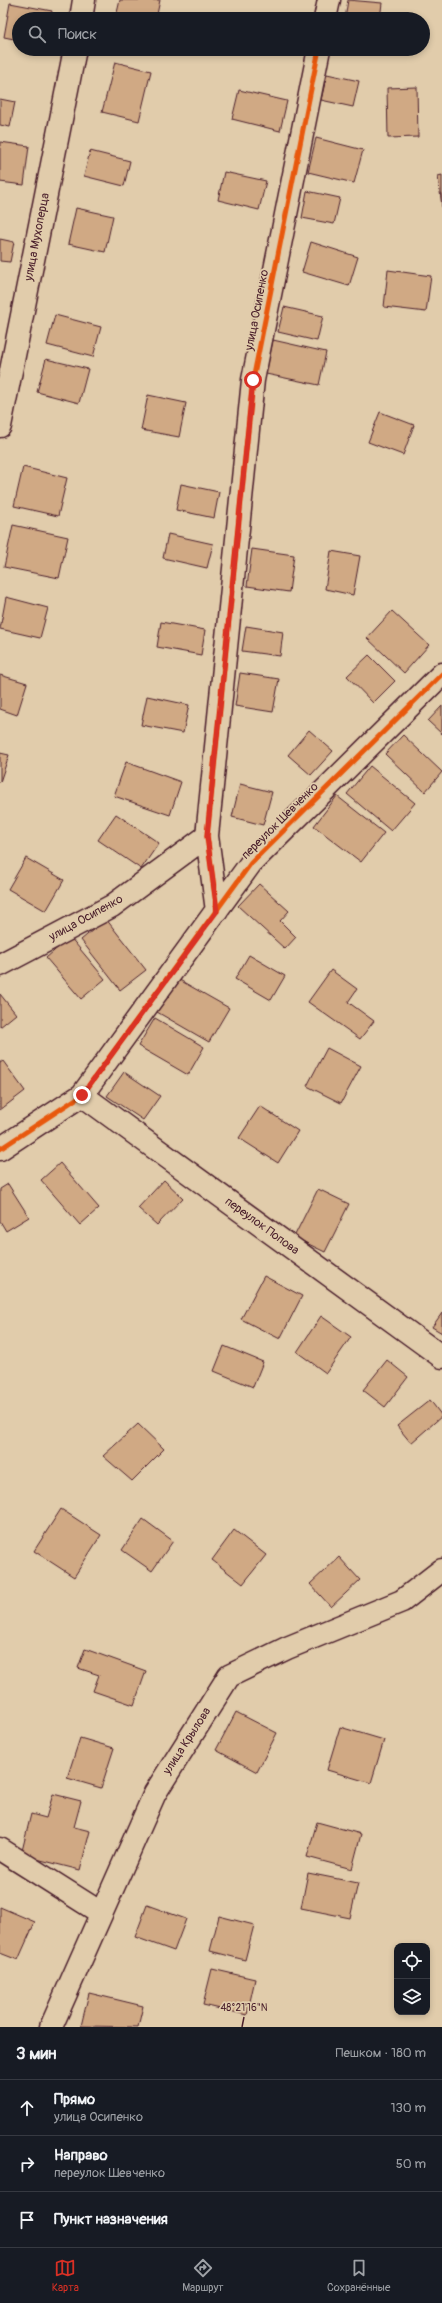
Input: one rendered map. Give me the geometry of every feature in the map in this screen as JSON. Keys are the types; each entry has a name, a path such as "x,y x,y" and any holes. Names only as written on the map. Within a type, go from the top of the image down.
{"street":[{"path":"82,12 84,0"},
{"path":"327,12 329,0"},
{"name":"улица Мухоперца","path":"0,426 74,56"},
{"name":"улица Осипенко","path":"217,911 207,836 253,380 318,56"},
{"name":"переулок Шевченко","path":"0,1149 82,1095 251,863 442,674"},
{"name":"улица Осипенко","path":"0,965 112,906 207,836"},
{"name":"переулок Попова","path":"82,1095 442,1357"},
{"name":"улица Крылова","path":"51,2027 155,1793 229,1676 287,1648 402,1601 442,1570"},
{"path":"0,1849 101,1913"}],"building":[{"path":"120,0 160,0 157,12 117,12"},
{"path":"348,0 382,3 381,12 346,12"},
{"path":"10,3 52,11 12,12 12,39 4,37"},
{"path":"115,62 151,71 139,121 102,112"},
{"path":"327,74 359,81 353,107 321,100"},
{"path":"417,87 418,137 388,138 387,88"},
{"path":"239,90 287,101 280,131 232,119"},
{"path":"0,99 15,102 10,127 0,125"},
{"path":"316,138 363,150 354,183 308,172"},
{"path":"0,142 29,146 24,185 0,182"},
{"path":"90,151 130,161 124,186 84,176"},
{"path":"224,172 266,181 259,210 218,200"},
{"path":"442,175 442,207 438,176"},
{"path":"307,191 340,198 334,224 302,218"},
{"path":"76,208 113,216 105,252 68,244"},
{"path":"0,239 14,242 10,262 0,261"},
{"path":"311,242 358,257 349,286 302,272"},
{"path":"388,270 431,276 426,312 384,307"},
{"path":"284,307 323,316 317,341 278,332"},
{"path":"55,315 101,327 93,357 47,345"},
{"path":"273,340 326,352 319,385 266,374"},
{"path":"46,359 88,369 79,403 37,392"},
{"path":"148,395 186,403 179,437 141,430"},
{"path":"380,412 414,425 403,455 368,442"},
{"path":"23,467 67,478 58,516 14,506"},
{"path":"181,484 219,492 214,518 176,510"},
{"path":"13,525 68,537 59,578 4,567"},
{"path":"168,534 213,544 207,568 163,558"},
{"path":"252,549 294,555 289,592 247,586"},
{"path":"331,551 360,556 353,595 325,589"},
{"path":"6,597 48,608 40,638 0,629"},
{"path":"392,611 429,645 404,673 367,638"},
{"path":"161,622 205,630 201,655 157,647"},
{"path":"246,626 283,632 280,656 242,651"},
{"path":"369,655 395,681 373,703 347,676"},
{"path":"240,673 279,679 273,712 235,706"},
{"path":"0,675 27,683 17,715 0,709"},
{"path":"147,696 189,705 183,733 141,725"},
{"path":"442,706 442,734 428,721"},
{"path":"309,730 333,751 311,775 288,755"},
{"path":"403,735 442,772 425,792 385,754"},
{"path":"0,753 9,755 0,782"},
{"path":"126,762 181,782 170,815 114,796"},
{"path":"370,766 415,803 391,831 347,794"},
{"path":"240,784 272,792 263,825 232,817"},
{"path":"337,796 384,833 361,862 314,826"},
{"path":"116,814 159,843 141,869 98,840"},
{"path":"26,858 64,880 46,911 8,889"},
{"path":"259,884 289,911 280,921 296,937 285,949 238,906"},
{"path":"106,919 146,970 120,990 81,940"},
{"path":"70,937 105,979 81,999 46,958"},
{"path":"249,955 285,976 271,1000 235,979"},
{"path":"331,970 357,989 348,1002 374,1021 360,1039 308,1002"},
{"path":"176,978 229,1008 209,1042 157,1012"},
{"path":"0,994 16,1014 0,1027"},
{"path":"155,1018 204,1047 188,1075 138,1046"},
{"path":"327,1048 361,1066 341,1103 307,1086"},
{"path":"3,1061 25,1091 0,1110 0,1063"},
{"path":"124,1072 160,1096 143,1120 107,1096"},
{"path":"260,1106 298,1131 278,1163 239,1138"},
{"path":"60,1163 99,1208 80,1225 41,1180"},
{"path":"164,1180 183,1198 157,1225 138,1208"},
{"path":"8,1184 29,1217 6,1231 0,1221 0,1189"},
{"path":"318,1189 349,1204 325,1252 294,1237"},
{"path":"264,1276 302,1296 280,1339 241,1319"},
{"path":"442,1313 442,1333 432,1327"},
{"path":"321,1316 351,1337 326,1373 297,1352"},
{"path":"224,1346 263,1362 253,1387 214,1371"},
{"path":"387,1360 408,1377 385,1407 363,1390"},
{"path":"430,1400 442,1416 411,1443 397,1426"},
{"path":"138,1424 164,1449 132,1481 103,1456"},
{"path":"61,1509 101,1535 74,1577 34,1551"},
{"path":"143,1519 173,1541 152,1571 122,1550"},
{"path":"234,1530 266,1555 243,1584 212,1560"},
{"path":"339,1557 360,1580 331,1607 310,1584"},
{"path":"85,1649 146,1671 134,1705 93,1691 99,1675 78,1668"},
{"path":"236,1712 277,1733 257,1772 216,1750"},
{"path":"340,1727 384,1740 371,1783 327,1770"},
{"path":"80,1738 114,1748 101,1788 67,1778"},
{"path":"53,1794 81,1801 74,1827 90,1831 80,1870 21,1855 31,1814 46,1818"},
{"path":"317,1822 361,1834 352,1869 307,1857"},
{"path":"308,1873 358,1883 350,1918 301,1908"},
{"path":"147,1905 186,1919 174,1951 135,1937"},
{"path":"0,1907 35,1922 18,1960 0,1953"},
{"path":"219,1916 254,1925 245,1960 210,1951"},
{"path":"212,1969 255,1979 247,2015 203,2005"},
{"path":"89,1993 143,2006 138,2027 81,2026"}],"cycle path":[{"path":"217,911 207,836 253,380 318,56"},
{"path":"0,1149 82,1095 251,863 442,674"}],"route":[{"path":"82,1095 217,911 207,836 253,380"}]}
